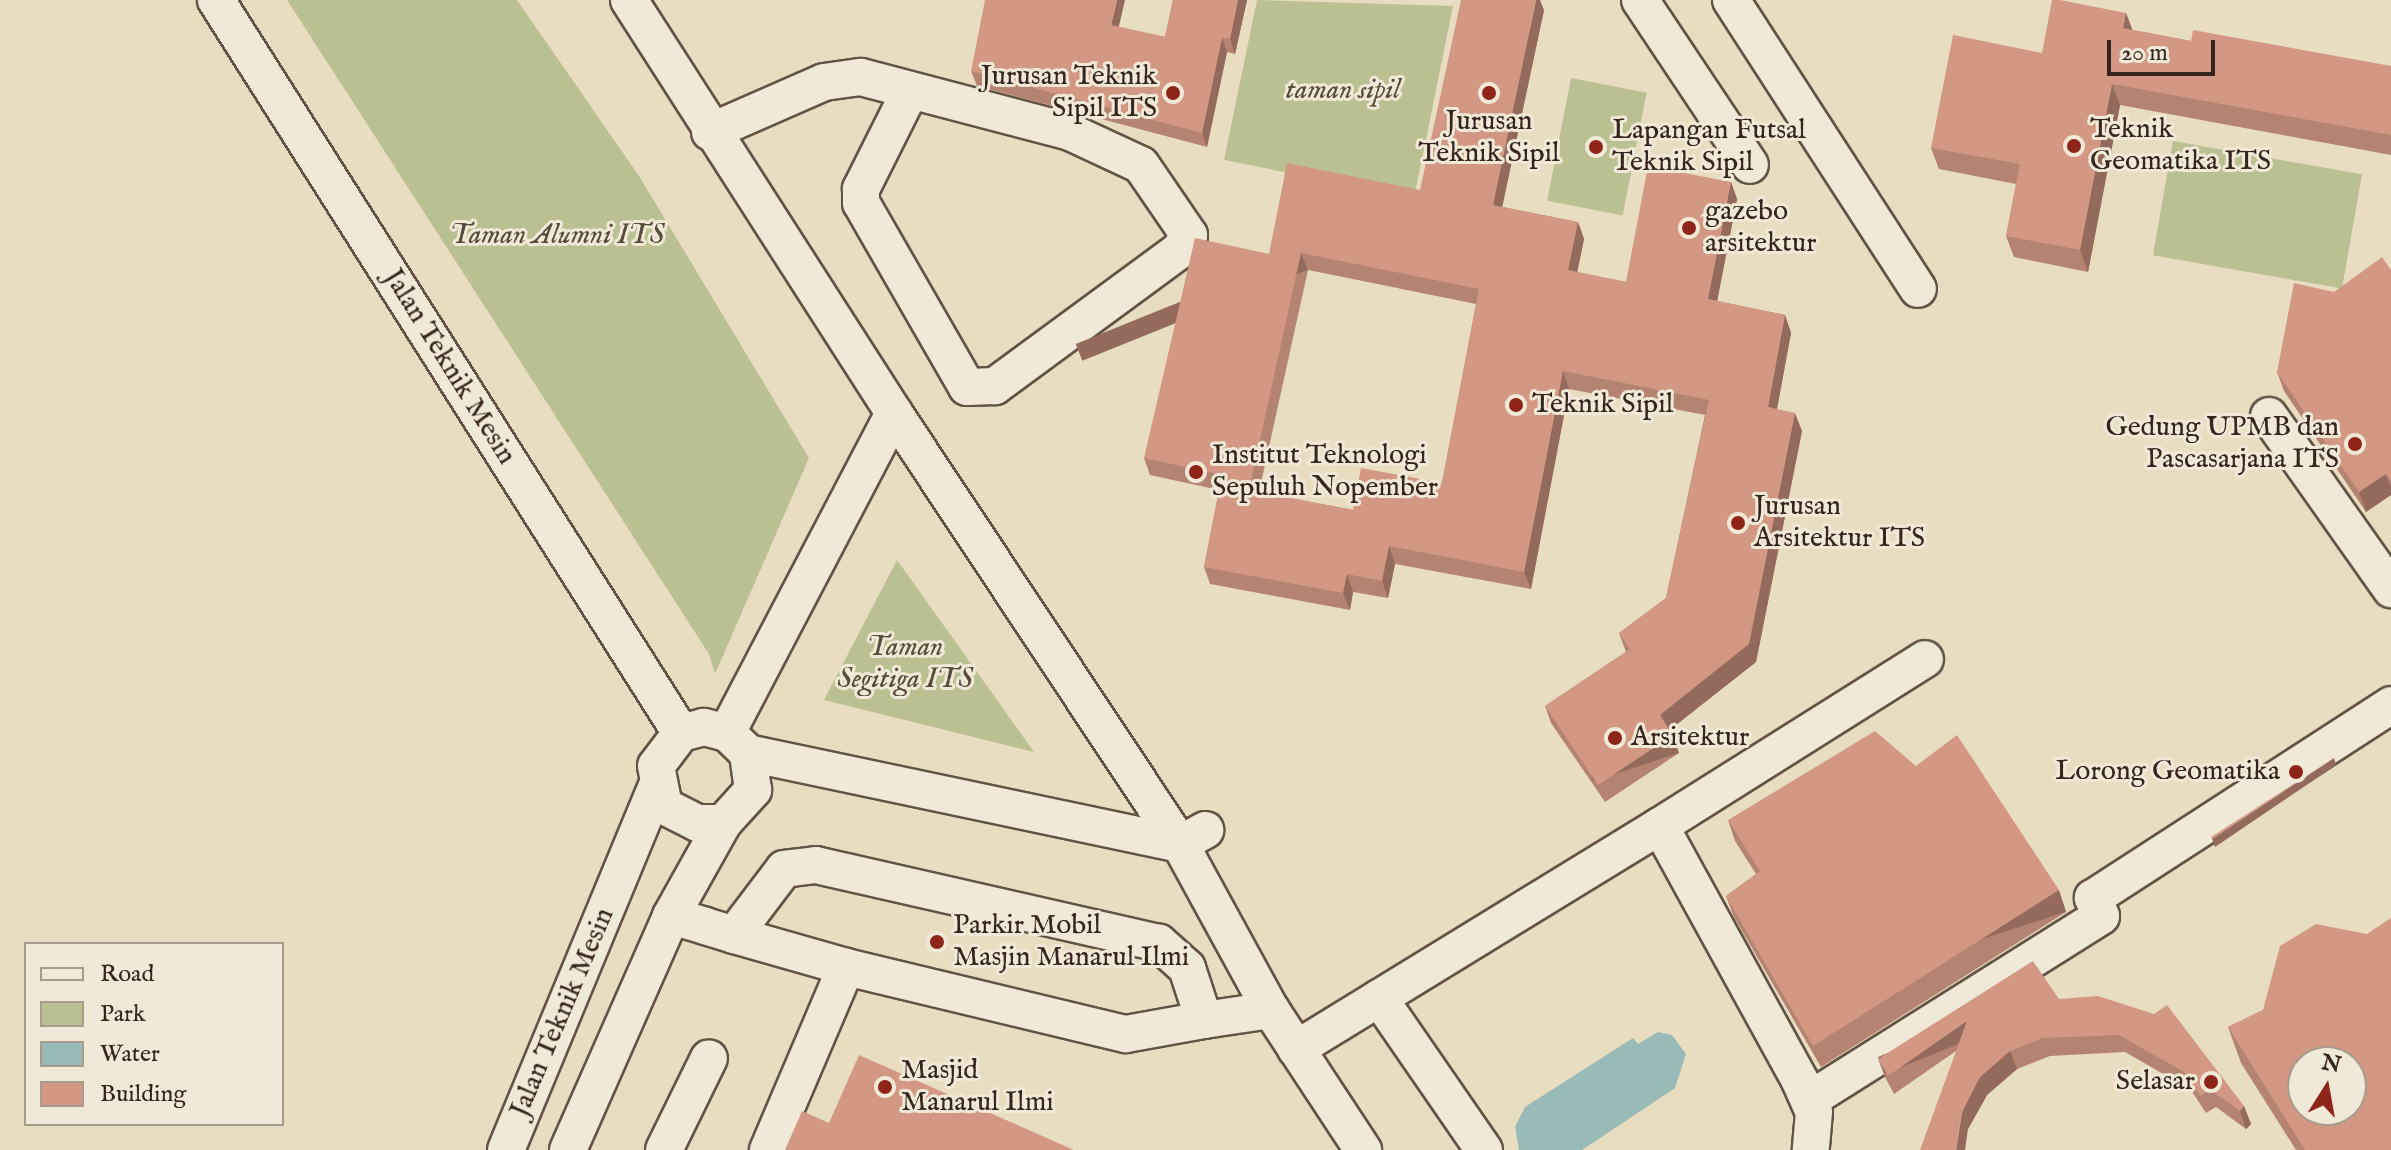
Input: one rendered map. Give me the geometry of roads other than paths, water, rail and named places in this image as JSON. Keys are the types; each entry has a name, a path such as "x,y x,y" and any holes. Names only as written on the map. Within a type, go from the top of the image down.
{"street":[{"name":"Jalan Teknik Mesin","path":"216,0 681,733"},
{"path":"629,0 710,132 894,413 1192,837 1271,1010 1363,1150"},
{"path":"1640,0 1750,165"},
{"path":"1731,0 1918,289"},
{"path":"710,132 824,82 861,77 1070,132 1141,165 1189,235 1180,250 995,386 967,387 861,203 861,189 910,91"},
{"path":"894,413 737,743 753,790 723,823 678,815 656,788 656,766 681,733 704,727 737,743 1192,837"},
{"path":"2269,416 2388,577"},
{"path":"1296,1049 1925,659"},
{"path":"1809,1100 2101,916 2093,898 2391,705"},
{"name":"Jalan Teknik Mesin","path":"506,1150 656,788"},
{"name":"Jalan Teknik Mesin","path":"568,1150 671,916 723,823"},
{"path":"1660,826 1809,1100 1811,1150"},
{"path":"734,935 784,869 816,865 1159,943 1187,968 1204,1020"},
{"path":"671,916 846,967 1126,1034 1271,1010"},
{"path":"768,1150 846,967"},
{"path":"1379,998 1484,1150"},
{"path":"664,1150 709,1058"}],"water":[{"path":"1658,1032 1672,1035 1686,1054 1675,1088 1582,1150 1519,1150 1515,1127 1525,1107 1633,1038 1638,1044"}],"place":[{"name":"Jurusan Teknik Sipil ITS","path":"1173,93"},
{"name":"Jurusan Teknik Sipil","path":"1489,93"},
{"name":"Teknik Geomatika ITS","path":"2074,146"},
{"name":"Lapangan Futsal Teknik Sipil","path":"1596,147"},
{"name":"gazebo arsitektur","path":"1689,228"},
{"name":"Teknik Sipil","path":"1516,405"},
{"name":"Gedung UPMB dan Pascasarjana ITS","path":"2355,444"},
{"name":"Institut Teknologi Sepuluh Nopember","path":"1196,472"},
{"name":"Jurusan Arsitektur ITS","path":"1738,523"},
{"name":"Arsitektur","path":"1615,738"},
{"name":"Lorong Geomatika","path":"2296,772"},
{"name":"Parkir Mobil Masjin Manarul Ilmi","path":"937,942"},
{"name":"Selasar","path":"2211,1082"},
{"name":"Masjid Manarul Ilmi","path":"885,1087"}],"park label":[{"name":"taman sipil","path":"1343,91"},
{"name":"Taman Alumni ITS","path":"557,236"},
{"name":"Taman Segitiga ITS","path":"905,664"}]}
